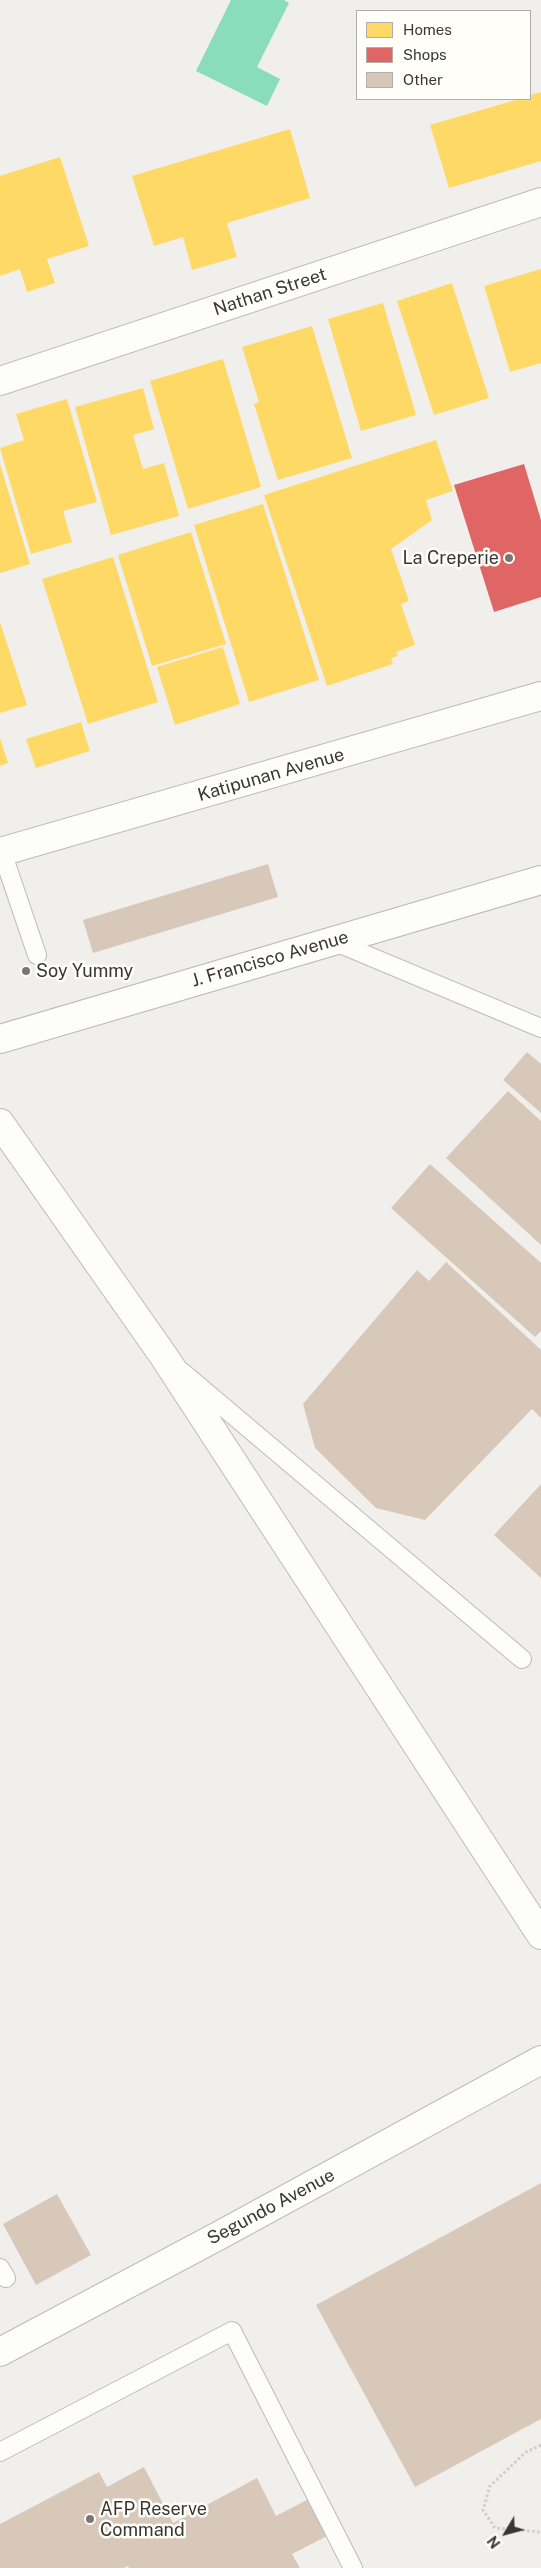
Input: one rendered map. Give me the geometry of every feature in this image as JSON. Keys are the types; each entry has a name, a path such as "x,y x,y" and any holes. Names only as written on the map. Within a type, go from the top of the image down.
{"street":[{"name":"Nathan Street","path":"0,381 541,202"},
{"name":"Katipunan Avenue","path":"1,852 541,696"},
{"name":"J. Francisco Avenue","path":"0,1039 541,880"},
{"path":"0,1123 165,1358 541,1935"},
{"name":"Segundo Avenue","path":"0,2352 220,2235 541,2060"}],"lane":[{"path":"1,852 37,955"},
{"path":"333,941 541,1028"},
{"path":"165,1358 522,1659"},
{"path":"0,2452 232,2331 353,2568"}],"path":[{"path":"541,2445 526,2452 490,2486 483,2510 495,2528 541,2532"}],"shaded area":[{"path":"231,0 284,0 289,3 257,67 280,79 267,106 196,71"}],"building: Homes":[{"path":"541,92 541,161 449,188 430,125 516,100 531,100 531,95"},
{"path":"290,129 310,198 227,223 237,257 192,270 183,237 154,246 132,176"},
{"path":"60,157 89,246 47,259 55,283 27,292 20,269 0,276 0,176"},
{"path":"541,269 541,363 510,372 484,286"},
{"path":"452,283 489,398 434,415 397,301"},
{"path":"383,303 416,415 361,431 328,319"},
{"path":"312,326 352,458 278,480 254,404 259,402 242,347"},
{"path":"223,359 261,487 188,509 150,381"},
{"path":"143,388 154,429 133,435 143,469 164,463 179,516 111,535 75,407"},
{"path":"67,399 97,502 63,511 72,542 31,554 0,448 24,440 16,414"},
{"path":"436,440 453,491 426,500 432,520 391,549 409,601 401,604 415,645 396,652 398,656 391,658 393,664 327,686 264,495"},
{"path":"0,464 30,564 0,573"},
{"path":"263,504 319,680 249,702 194,525"},
{"path":"191,532 226,644 152,666 118,555"},
{"path":"113,557 158,702 88,724 42,579"},
{"path":"0,622 27,705 0,713"},
{"path":"223,647 240,704 175,725 157,667"},
{"path":"81,722 90,751 36,768 26,739"},
{"path":"0,738 8,763 0,766"}],"building: Shops":[{"name":"La Creperie","path":"524,464 541,520 541,597 494,612 454,485"}],"building: Other":[{"path":"268,864 278,897 93,953 83,920"},
{"path":"527,1052 541,1064 541,1113 503,1080"},
{"path":"508,1091 541,1121 541,1245 446,1158"},
{"path":"430,1164 541,1263 541,1331 535,1337 391,1208"},
{"path":"446,1262 541,1350 541,1418 532,1409 425,1520 376,1508 315,1448 303,1404 417,1270 429,1281"},
{"path":"541,1484 541,1578 494,1535"},
{"path":"541,2183 541,2419 415,2487 316,2305"},
{"path":"57,2194 91,2255 36,2285 3,2224"},
{"name":"AFP Reserve Command","path":"144,2467 173,2523 257,2478 276,2516 307,2500 327,2536 292,2554 300,2568 129,2568 128,2566 124,2568 0,2568 0,2524 99,2472 107,2487"}],"place":[{"name":"La Creperie","path":"509,558"},
{"name":"Soy Yummy","path":"26,971"},
{"name":"AFP Reserve Command","path":"90,2519"}]}
